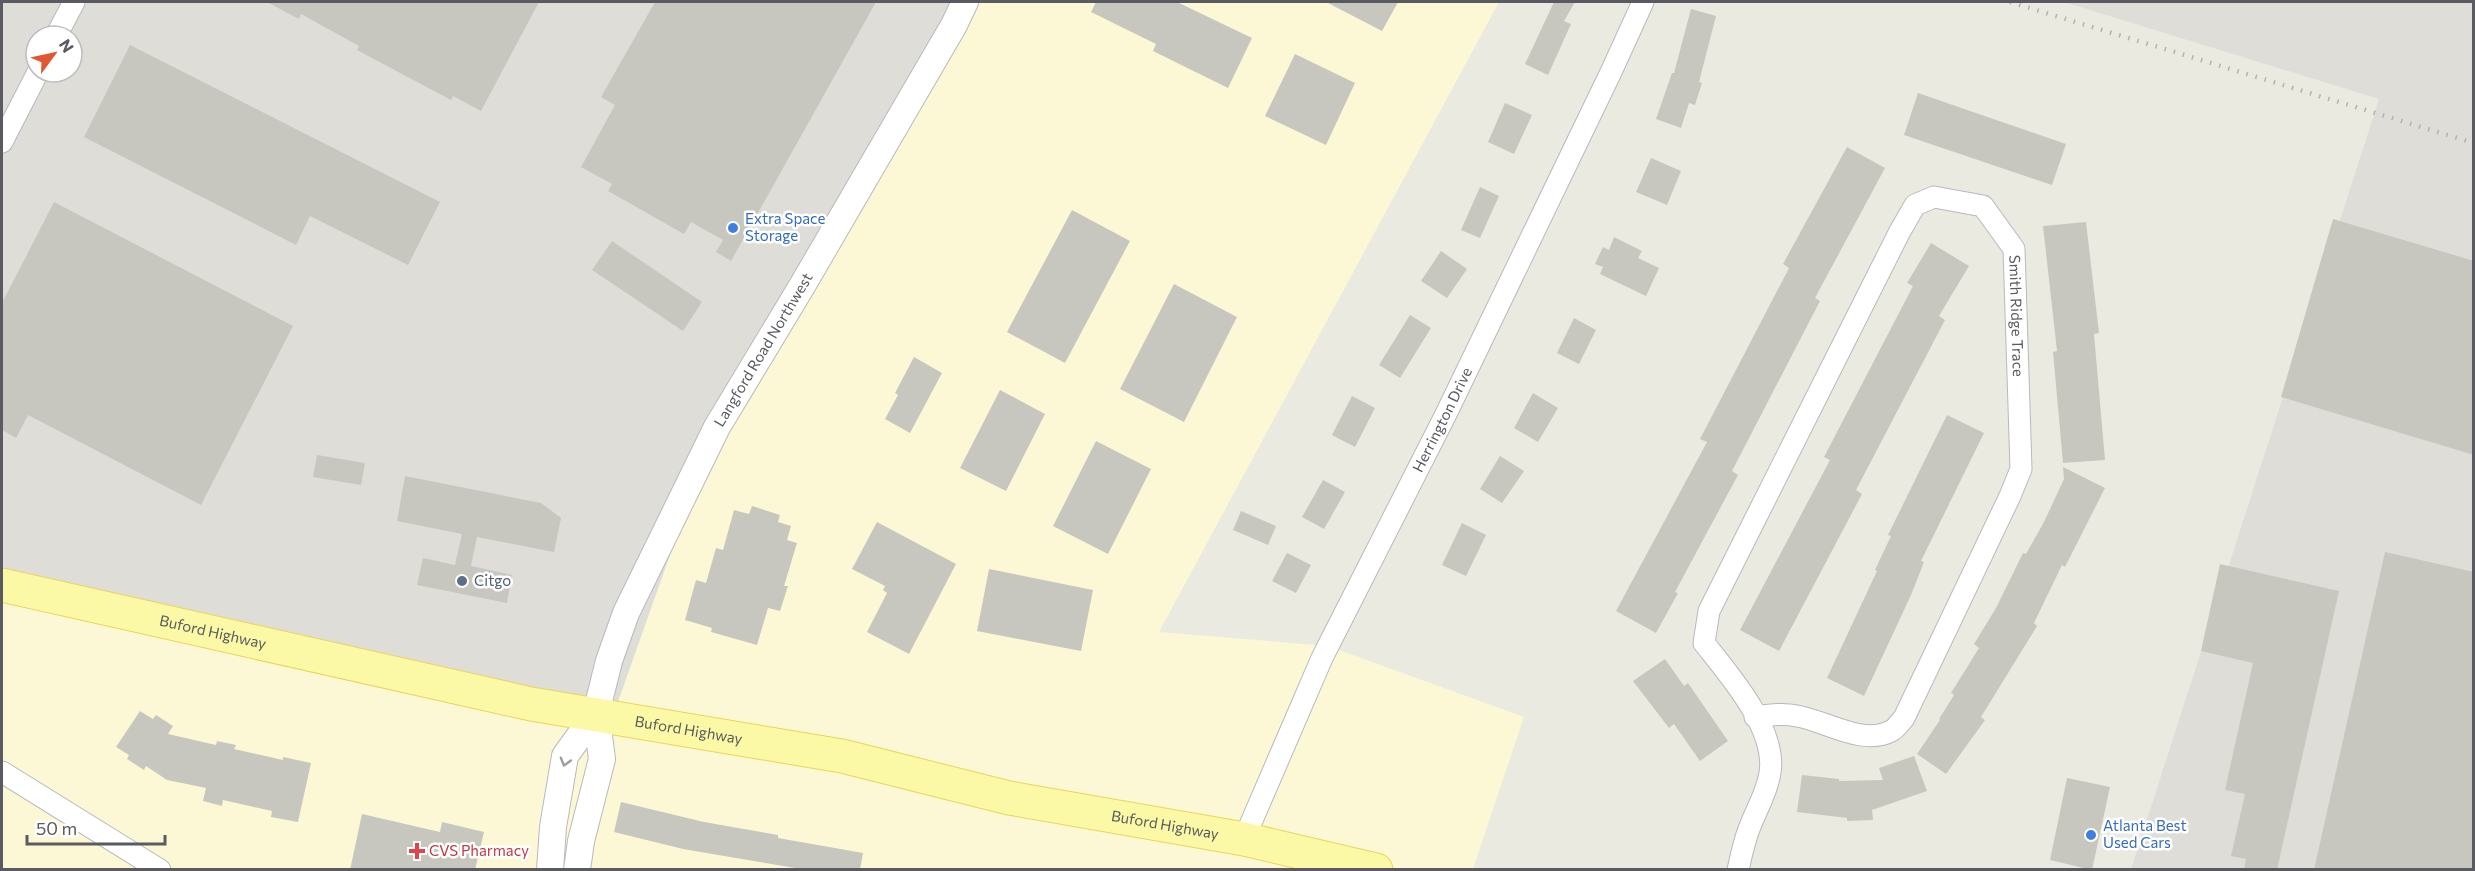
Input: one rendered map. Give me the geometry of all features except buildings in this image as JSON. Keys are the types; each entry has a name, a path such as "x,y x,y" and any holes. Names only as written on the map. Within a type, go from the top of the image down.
{"main road":[{"name":"Buford Highway","path":"2,585 531,704 596,713 851,758 1009,798 1244,839 1376,870"}],"street":[{"path":"62,24 74,2"},
{"name":"Langford Road Northwest","path":"576,870 602,759 596,713 609,661 626,613 703,452 954,25 965,2"},
{"name":"Herrington Drive","path":"1244,839 1322,658 1446,414 1643,2"},
{"path":"2,142 32,84"},
{"name":"Smith Ridge Trace","path":"1738,870 1748,831 1770,775 1772,756 1766,734 1755,717 1731,678 1704,643 1709,611 1899,233 1916,205 1934,197 1983,206 2014,249 2021,469 2010,496 1904,718 1893,731 1874,737 1846,732 1824,722 1796,715 1778,713 1755,717"},
{"name":"Langford Road Northwest","path":"550,870 553,827 565,756 596,713"},
{"path":"2,772 160,870"}],"shaded area":[{"path":"2,2 961,2 722,408 608,730 2,579"},
{"path":"961,2 1499,2 1159,632 1328,646 1524,717 1473,869 2,870 2,579 722,408"},
{"path":"2064,2 2473,2 2473,869 2131,869 2379,99"}],"railway":[{"path":"2010,2 2474,143"}],"place":[{"name":"Extra Space Storage","path":"733,228"},
{"name":"Citgo","path":"462,581"},
{"name":"Atlanta Best Used Cars","path":"2091,835"},
{"name":"CVS Pharmacy","path":"417,851"}]}
